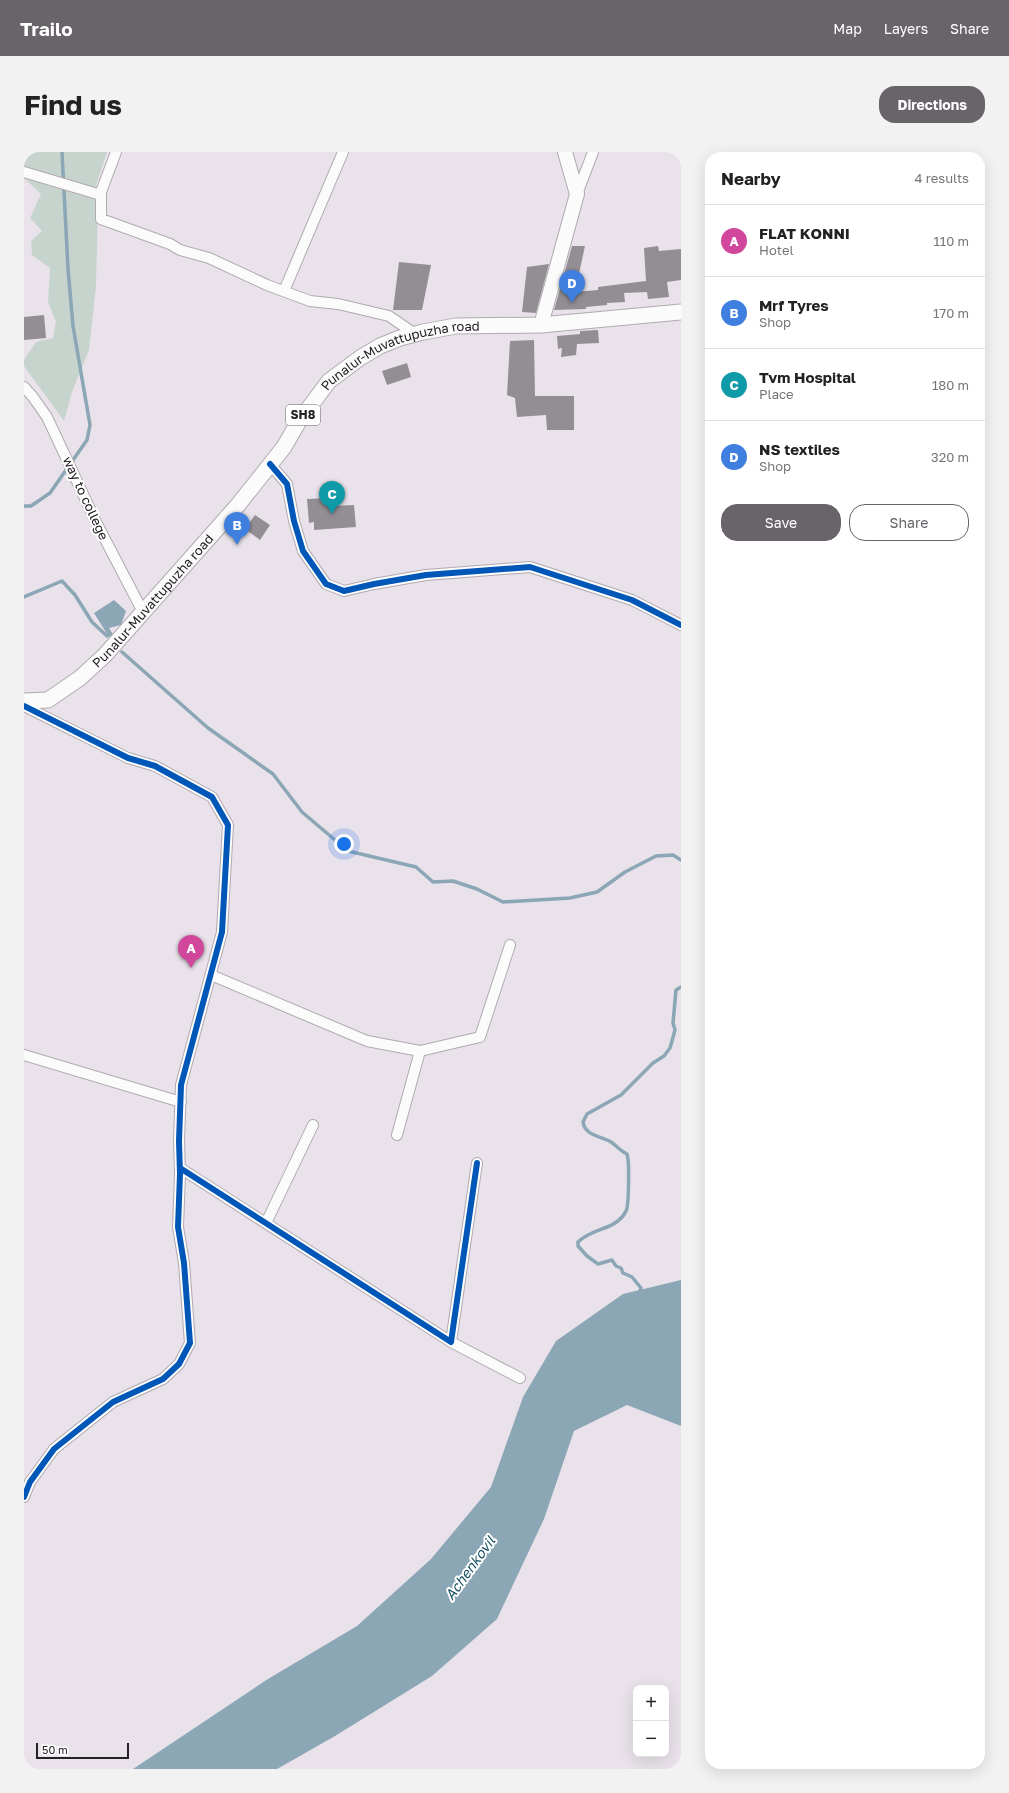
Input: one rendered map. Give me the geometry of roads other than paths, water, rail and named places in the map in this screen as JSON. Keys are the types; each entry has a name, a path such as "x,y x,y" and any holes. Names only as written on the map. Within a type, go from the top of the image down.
{"main road":[{"path":"541,325 577,194 565,152"},
{"name":"Punalur-Muvattupuzha road","path":"24,701 48,700 80,678 105,655 238,505 284,447 315,398 329,381 360,358 380,346 415,334 456,326 541,325 681,312"}],"street":[{"path":"116,152 102,195 101,219 170,244 180,250 209,258 267,285 310,301 338,304 390,316 415,334"},
{"path":"284,291 343,152"},
{"path":"577,194 593,152"},
{"path":"24,172 102,195"},
{"name":"way to college","path":"24,386 47,417 96,522 143,612"},
{"path":"270,464 287,484 294,521 303,551 326,584 344,591 426,575 530,567 632,600 681,625"},
{"path":"24,706 128,758 155,766 212,797 228,825 222,932 181,1085 178,1228 184,1263 190,1343 179,1364 163,1379 113,1402 54,1449 30,1482 24,1497"},
{"path":"211,975 367,1041 420,1051 480,1037 510,945"},
{"path":"397,1135 420,1051"},
{"path":"24,1055 181,1102"},
{"path":"266,1223 313,1125"},
{"path":"451,1342 477,1163"},
{"path":"180,1168 451,1342 520,1378"}],"water":[{"path":"114,600 126,611 121,625 109,628 114,636 109,637 94,613"},
{"name":"Achenkovil","path":"681,1280 681,1426 627,1405 574,1431 544,1519 497,1619 432,1676 335,1736 277,1769 133,1769 268,1679 357,1626 431,1559 491,1487 523,1397 556,1341 623,1294"}],"waterway":[{"path":"24,506 31,506 50,493 87,440 90,425 73,326 68,269 62,152"},
{"path":"24,597 62,581 75,595 92,622 107,636"},
{"path":"122,652 208,728 273,774 302,812 348,851 416,867 433,882 453,881 477,889 503,902 570,898 597,892 625,872 656,856 673,855 681,860"},
{"path":"639,1293 641,1288 632,1277 623,1273 621,1268 616,1266 612,1260 598,1264 587,1256 578,1246 578,1242 584,1237 605,1228 622,1217 627,1208 628,1195 629,1170 627,1154 611,1142 590,1133 584,1127 583,1122 587,1114 621,1095 653,1063 664,1056 670,1048 675,1030 673,1023 676,990 681,987"}],"place":[{"name":"NS textiles","path":"572,303"},
{"name":"Tvm Hospital","path":"332,514"},
{"name":"Mrf Tyres","path":"237,545"},
{"name":"FLAT KONNI","path":"191,968"}]}
